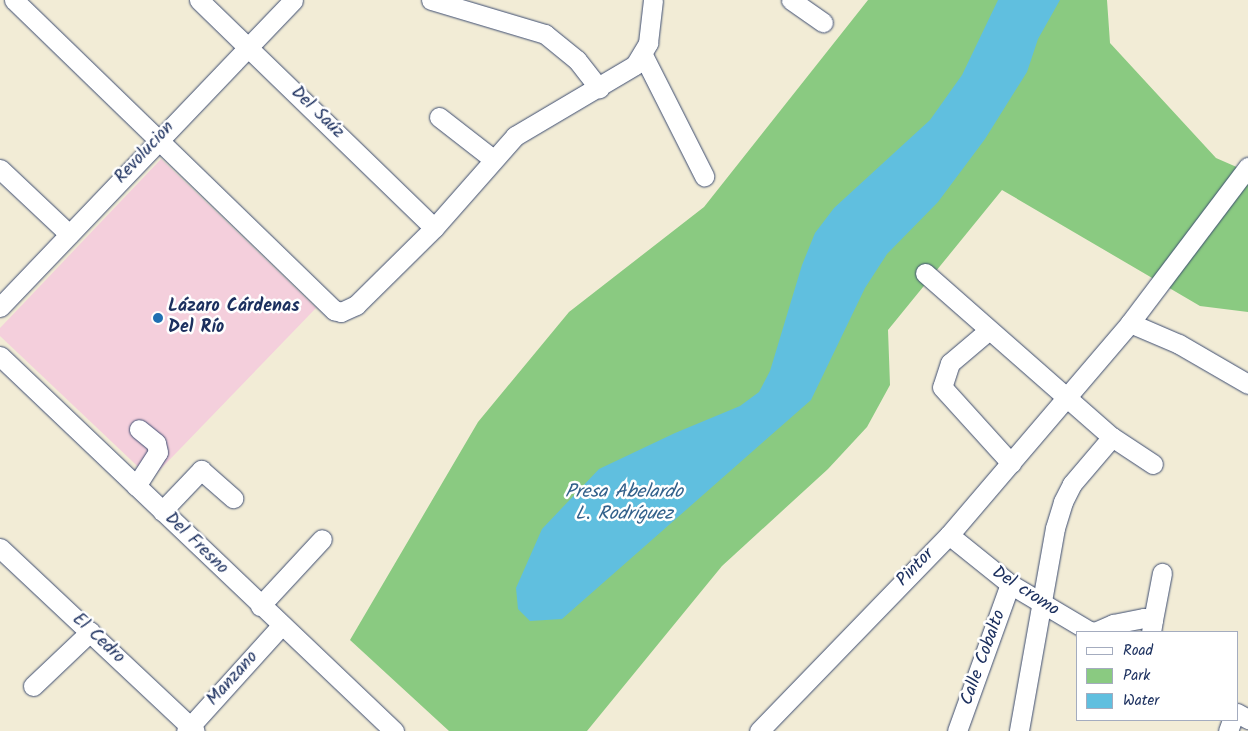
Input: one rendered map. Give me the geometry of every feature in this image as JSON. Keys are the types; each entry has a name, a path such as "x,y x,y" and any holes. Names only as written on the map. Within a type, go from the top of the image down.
{"street":[{"path":"14,0 334,310 349,311 434,228 493,159 522,132 635,65 643,55 653,0"},
{"name":"Del Saúz","path":"199,0 434,228"},
{"name":"Revolucion","path":"0,308 157,140 292,0"},
{"path":"431,0 545,34 577,60 598,88"},
{"path":"791,0 823,22"},
{"path":"643,55 704,176"},
{"path":"439,116 493,159"},
{"name":"Pintor","path":"759,731 949,535 1011,463 1064,397 1130,323 1248,167"},
{"path":"0,170 69,234"},
{"path":"925,273 1064,397 1112,437 1153,464"},
{"path":"1130,323 1178,344 1248,384"},
{"path":"989,330 950,363 942,387 1011,463"},
{"name":"Del Fresno","path":"0,356 281,626 394,731"},
{"path":"136,486 158,452 156,443 139,429"},
{"path":"1019,731 1043,606 1055,528 1066,493 1112,437"},
{"path":"162,511 201,470 233,498"},
{"name":"Del cromo","path":"949,535 1010,584 1043,606 1093,631"},
{"path":"260,606 322,539"},
{"name":"El Cedro","path":"0,548 190,729"},
{"path":"1152,626 1162,574"},
{"name":"Calle Cobalto","path":"957,731 1010,584"},
{"name":"Del cromo","path":"1098,631 1123,621 1152,626"},
{"name":"Manzano","path":"190,729 281,626"},
{"path":"32,686 90,632"}],"shaded area":[{"name":"Lázaro Cárdenas Del Río","path":"161,159 316,308 151,479 0,336 0,328"}],"green space":[{"path":"868,0 1107,0 1110,43 1216,158 1248,172 1248,312 1200,306 1002,190 888,330 890,385 867,427 828,469 722,566 587,731 449,731 350,640 478,422 569,312 704,207"}],"water":[{"name":"Presa Abelardo L. Rodríguez","path":"998,0 1060,0 1038,39 1027,72 985,139 938,202 887,254 865,288 811,400 562,619 530,621 518,609 516,588 542,529 599,469 675,433 740,406 759,392 770,371 802,265 815,233 834,208 930,120 962,75"}],"place":[{"name":"Lázaro Cárdenas Del Río","path":"158,318"}]}
